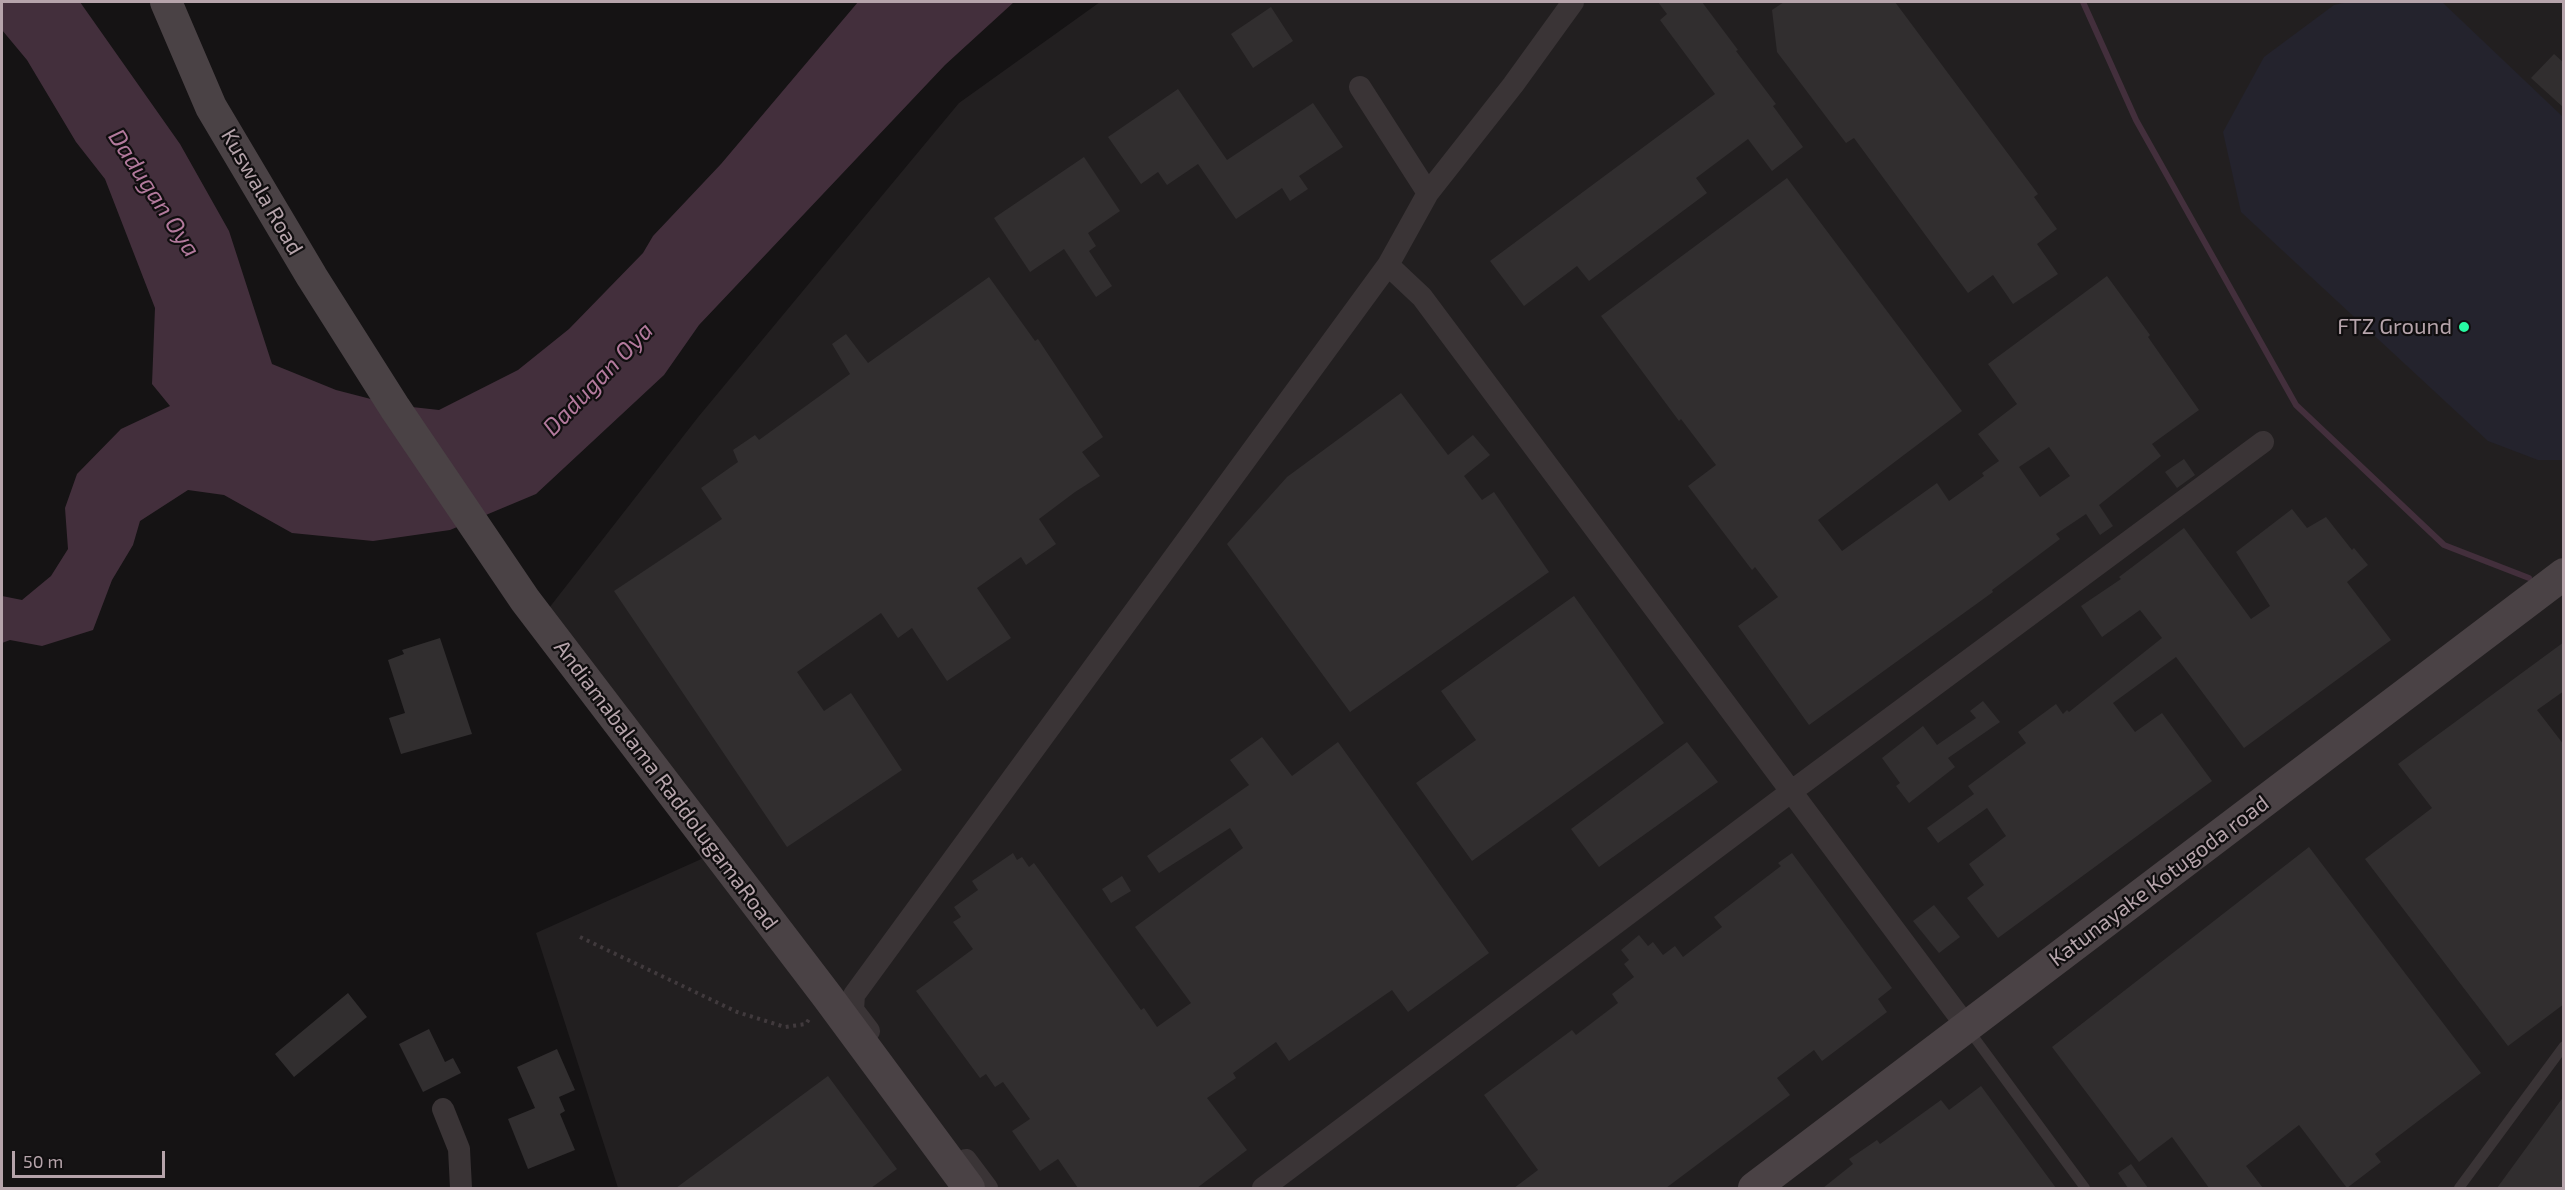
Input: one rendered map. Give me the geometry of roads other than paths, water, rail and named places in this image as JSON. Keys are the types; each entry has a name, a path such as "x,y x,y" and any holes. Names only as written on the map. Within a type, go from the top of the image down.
{"street":[{"name":"Kuswala Road","path":"166,2 211,107 372,375"},
{"path":"987,1188 853,1010 854,995 1388,265 1428,193 1513,85 1573,2"},
{"path":"1360,87 1428,193"},
{"path":"1388,265 1422,297 1967,1027"},
{"name":"Andiamabalama RaddolugamaRoad","path":"372,375 525,600 827,996 969,1188"},
{"path":"1263,1188 1792,791 2263,442"},
{"name":"Katunayake Kotugoda road","path":"1754,1188 2564,573"},
{"path":"443,1109 459,1149 461,1188"}],"lane":[{"path":"1967,1027 2085,1188"},
{"path":"2459,1188 2564,1046"}],"water":[{"name":"Dadugan Oya","path":"2,2 80,2 180,144 229,231 272,364 336,390 394,405 439,410 518,370 569,329 643,253 653,236 721,164 858,2 1014,2 945,65 699,325 664,375 536,494 450,530 373,541 292,533 224,495 188,490 140,521 133,545 112,580 93,630 42,646 10,640 2,643 2,596 22,600 51,576 68,549 65,508 77,474 121,429 170,406 152,384 155,308 105,179 76,142 27,60 2,30"}],"waterway":[{"path":"2083,2 2136,120 2296,405 2444,545 2529,578"}],"place":[{"name":"FTZ Ground","path":"2464,327"}]}
